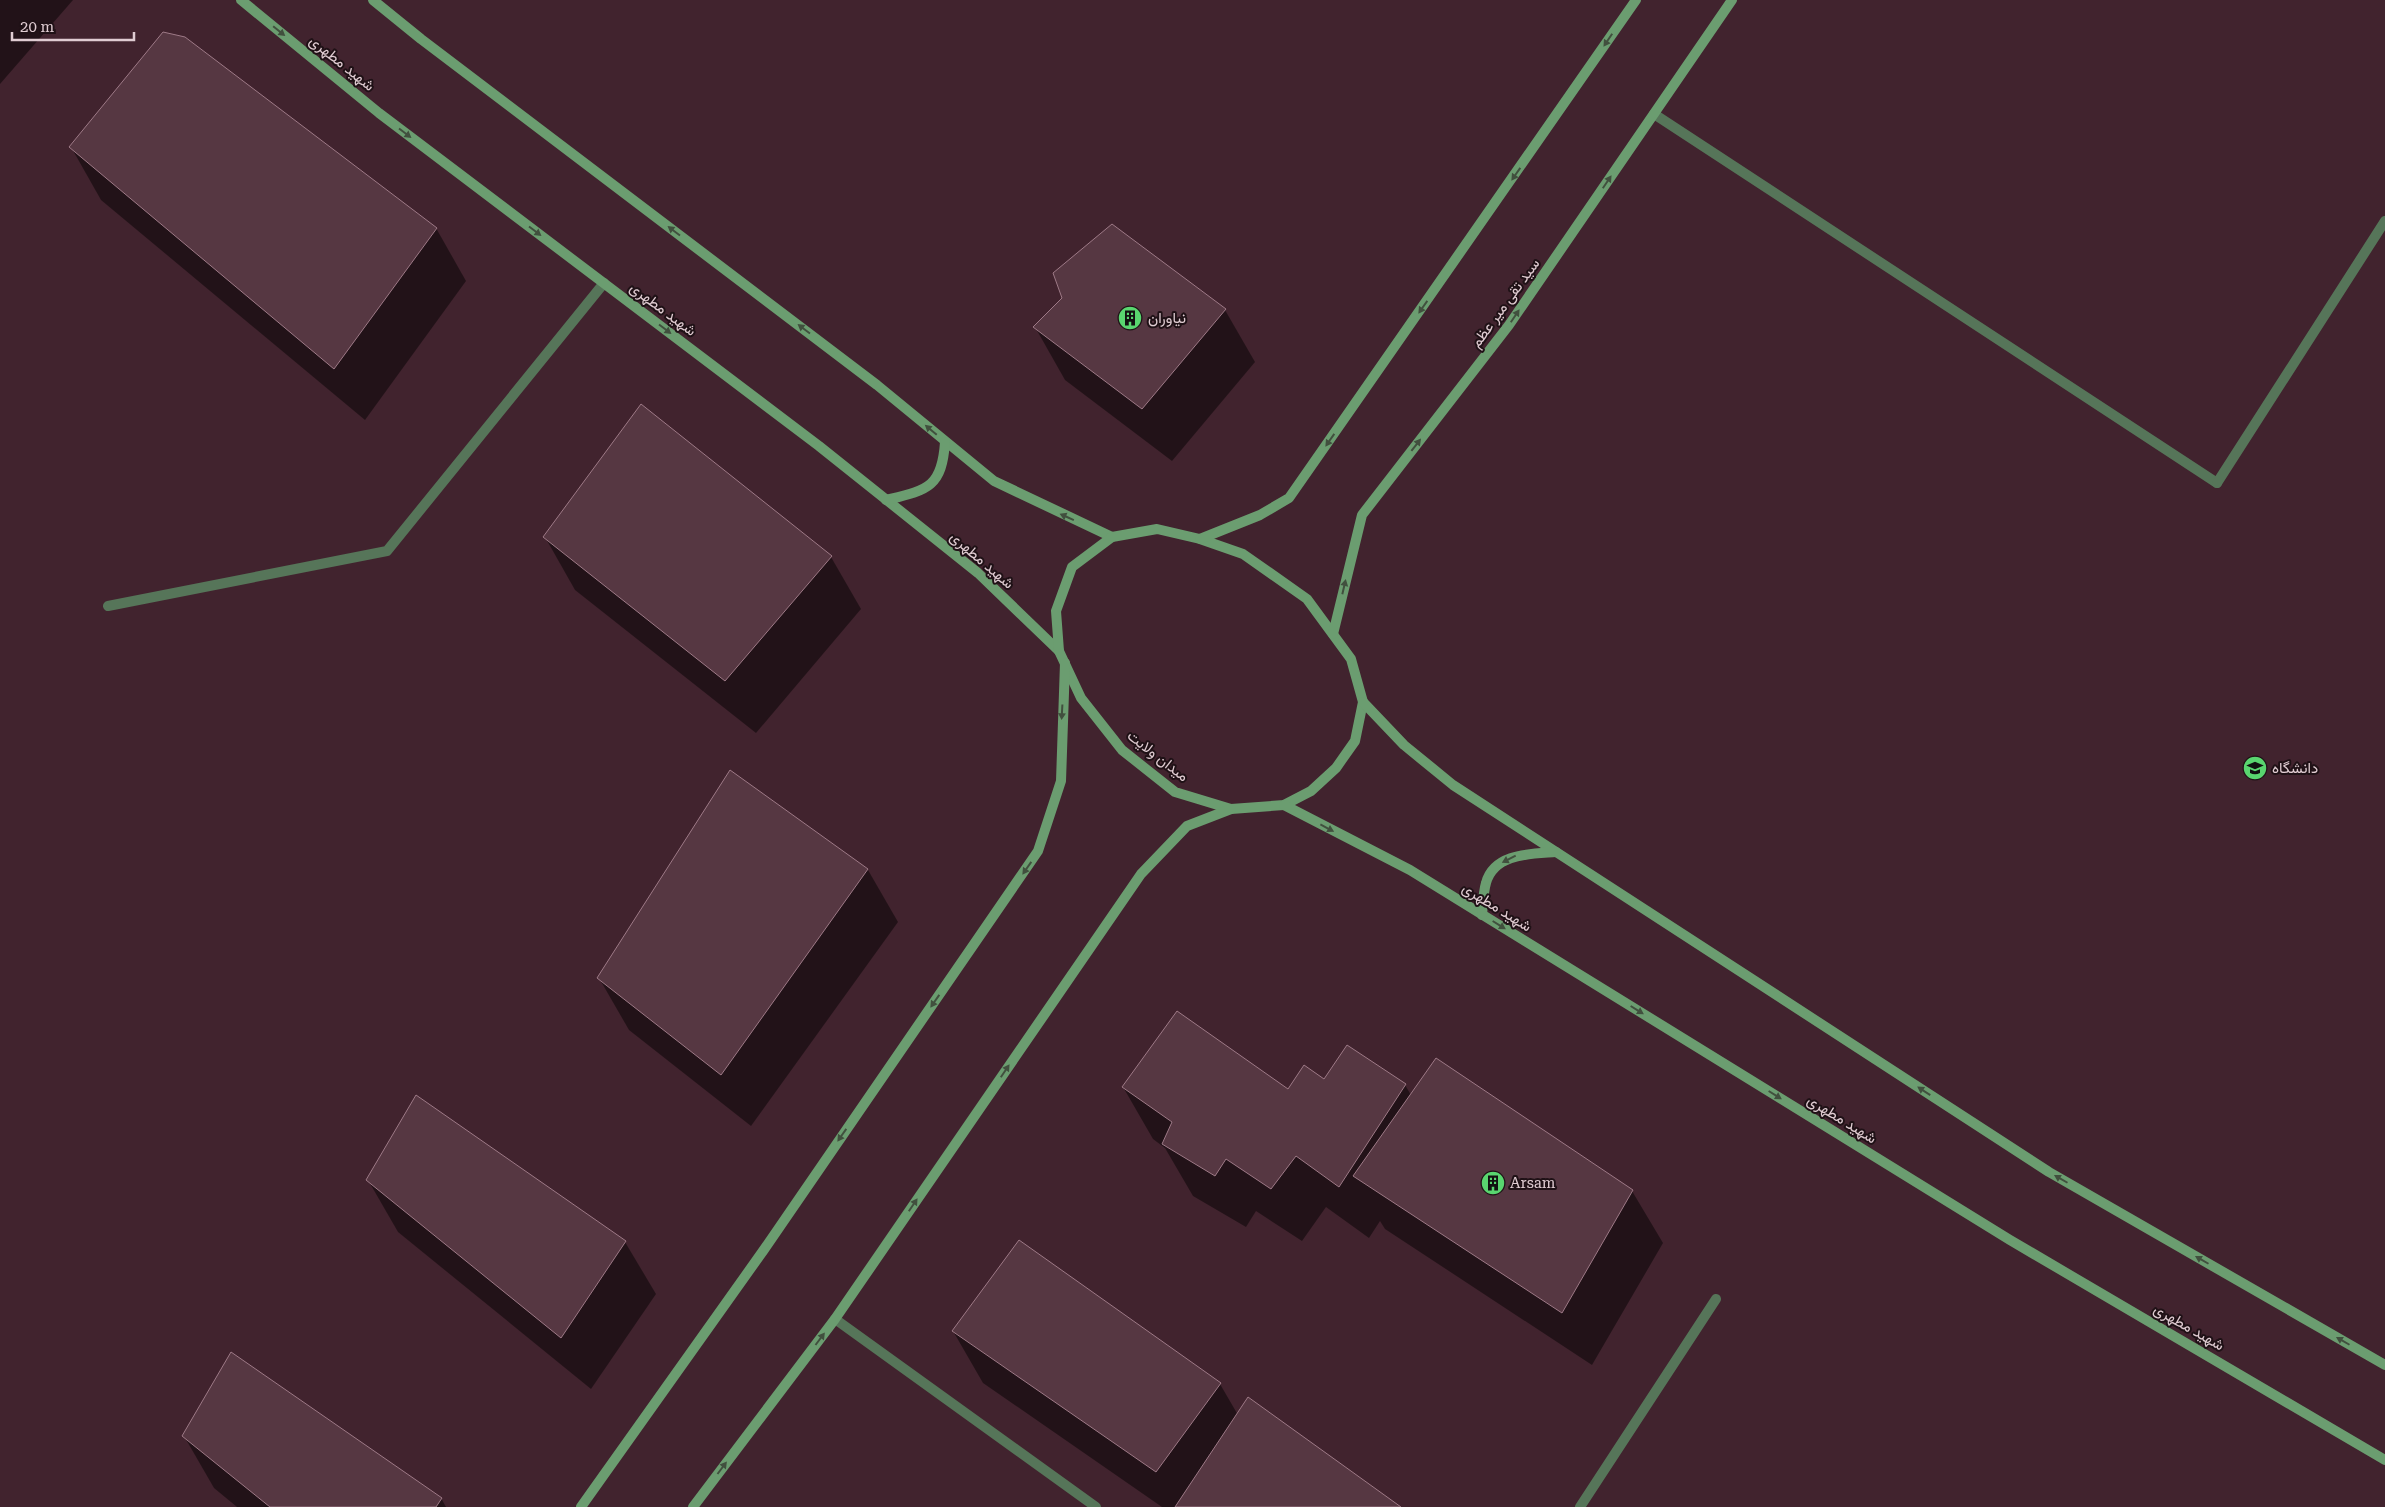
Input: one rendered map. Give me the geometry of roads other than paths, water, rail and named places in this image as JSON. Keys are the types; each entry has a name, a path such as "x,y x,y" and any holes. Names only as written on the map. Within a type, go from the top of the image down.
{"main road":[{"name":"شهید مطهری","path":"242,0 379,113 819,446 978,574 1059,651"},
{"path":"373,0 429,45 877,385 994,481 1112,537"},
{"path":"1200,539 1260,516 1289,498 1636,0"},
{"name":"سید تقی میر عظم","path":"1333,634 1362,515 1509,325 1732,0"},
{"path":"886,500 920,492 937,479 944,464 945,442"},
{"name":"میدان ولایت","path":"1157,529 1200,539 1243,554 1307,599 1351,659 1363,702 1355,740 1336,768 1311,791 1284,805 1231,809 1176,792 1122,750 1081,698 1059,651 1056,611 1072,567 1112,537 1157,529"},
{"path":"581,1507 763,1251 1038,851 1061,781 1065,664"},
{"path":"1363,702 1404,745 1454,785 1556,852 2050,1172 2385,1365"},
{"name":"شهید مطهری","path":"1284,805 1410,870 2010,1240 2385,1460"},
{"path":"693,1507 835,1319 1141,874 1187,826 1231,809"},
{"path":"1482,915 1486,883 1493,867 1516,855 1556,852"}],"street":[{"path":"1654,114 2217,483 2385,221"},
{"path":"108,606 387,551 604,283"},
{"path":"1580,1507 1716,1299"},
{"path":"835,1319 1096,1507"}],"place":[{"name":"نیاوران","path":"1130,318"},
{"name":"دانشگاه","path":"2255,768"},
{"name":"Arsam","path":"1493,1183"}]}
